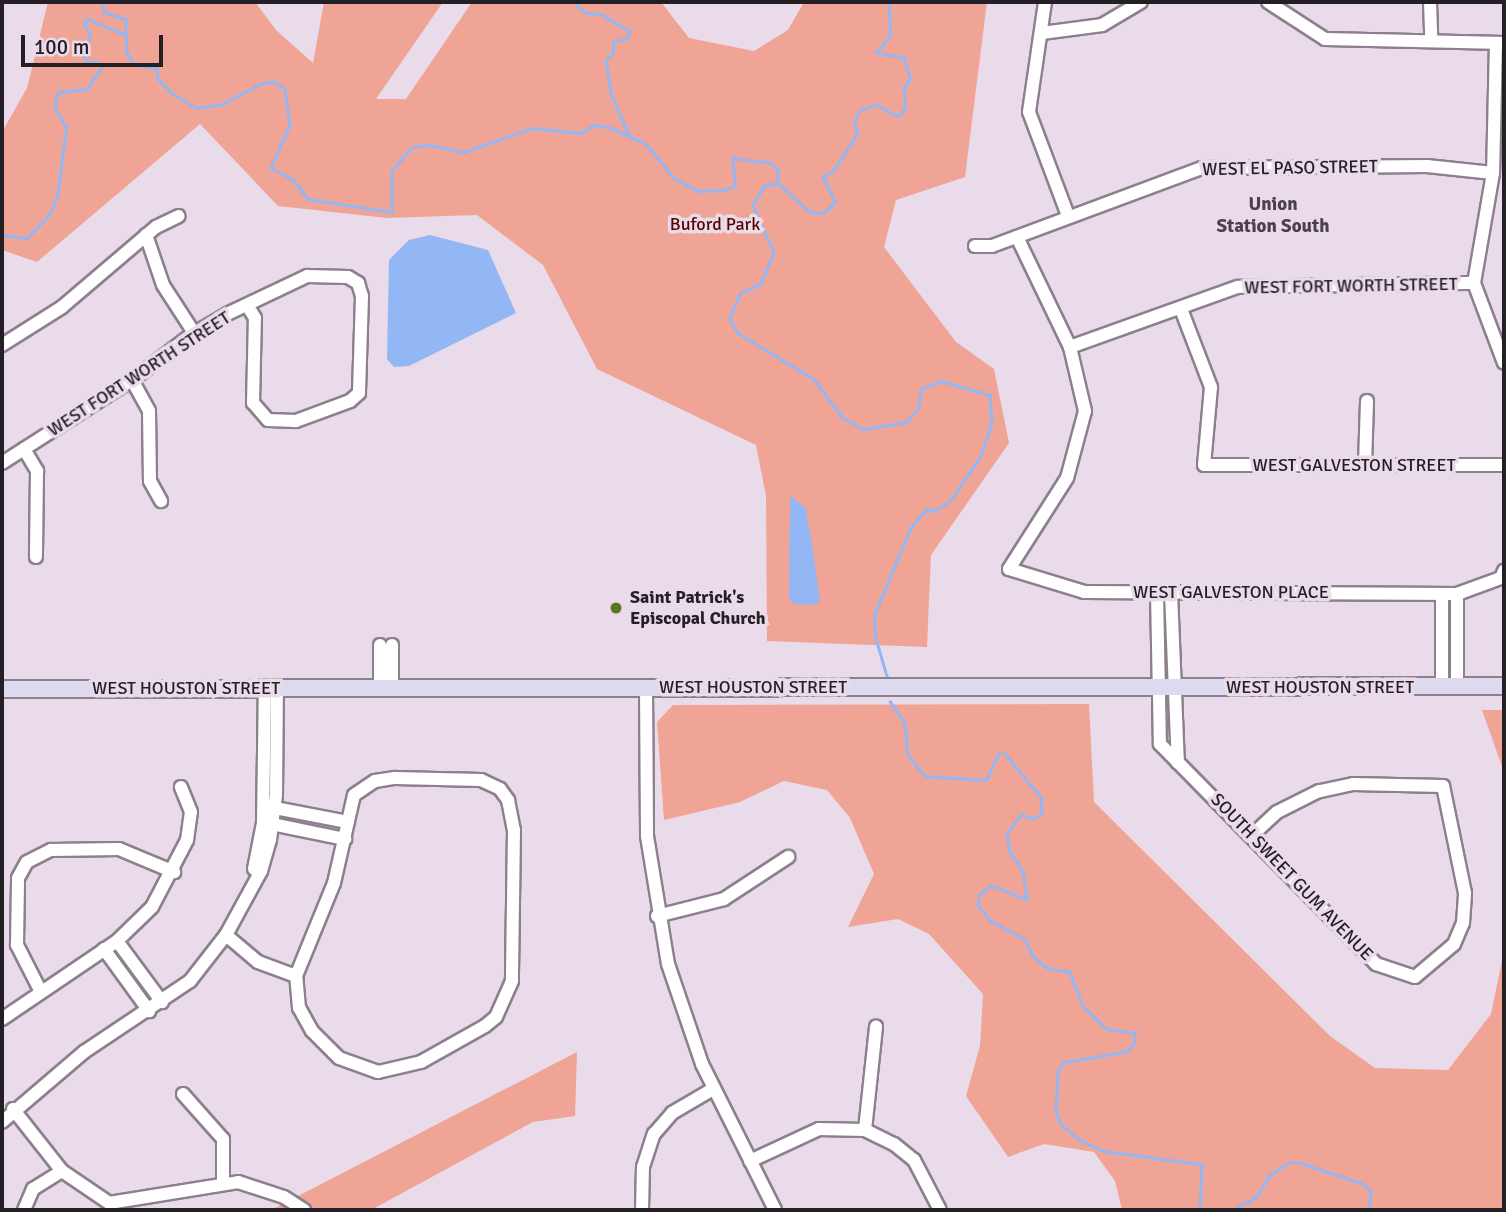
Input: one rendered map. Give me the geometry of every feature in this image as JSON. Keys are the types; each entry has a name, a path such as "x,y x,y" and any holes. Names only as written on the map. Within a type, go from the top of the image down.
{"main road":[{"name":"WEST HOUSTON STREET","path":"2,689 1504,686"}],"street":[{"path":"1045,2 1029,112 1068,216"},
{"path":"1042,33 1102,25 1141,2"},
{"path":"1268,2 1325,39 1500,43 1493,173 1474,283 1504,363"},
{"path":"1430,2 1431,40"},
{"name":"WEST EL PASO STREET","path":"975,246 992,246 1202,168 1427,166 1493,173"},
{"path":"3,342 91,286 146,235 179,216"},
{"path":"146,235 163,285 194,334"},
{"path":"1017,237 1070,347"},
{"name":"WEST FORT WORTH STREET","path":"2,463 132,380 194,334 247,305 307,276 348,277 358,282 362,296 359,393 351,401 296,421 268,420 253,403 255,318 247,305"},
{"name":"WEST FORT WORTH STREET","path":"1070,347 1238,287 1474,283"},
{"name":"WEST GALVESTON STREET","path":"1181,309 1211,387 1204,465 1504,465"},
{"name":"WEST GALVESTON PLACE","path":"1070,347 1085,411 1067,478 1009,569 1084,592 1457,594 1501,578 1504,572"},
{"path":"132,380 149,411 150,481 161,501"},
{"path":"1365,465 1367,401"},
{"path":"24,449 37,471 36,557"},
{"name":"SOUTH SWEET GUM AVENUE","path":"1157,592 1160,744 1377,964 1415,977 1454,944 1464,923 1465,893 1443,786 1353,784 1319,790 1278,812 1252,835"},
{"path":"1171,592 1178,763"},
{"path":"1441,594 1450,686"},
{"path":"1450,686 1457,594"},
{"path":"386,645 386,688"},
{"path":"2,1122 13,1109 84,1052 149,1011 190,981 223,939 253,880 268,823 275,808 271,688"},
{"path":"268,823 271,688"},
{"path":"646,688 646,813 657,916 681,1009 713,1089 775,1210"},
{"path":"395,778 481,780 500,789 511,807 514,830 512,981 503,1005 496,1017 469,1037 408,1067 378,1072 339,1058 312,1031 299,1008 296,976 326,906 348,822 359,788 395,778"},
{"path":"2,1019 40,990 117,941 152,907 174,872 190,824 191,812 181,787"},
{"path":"275,808 348,822"},
{"path":"295,827 298,812"},
{"path":"268,823 345,839"},
{"path":"40,990 17,945 17,886 27,862 51,850 120,849 174,872"},
{"path":"657,916 724,899 788,857"},
{"path":"223,939 269,968 296,976"},
{"path":"117,941 162,1002"},
{"path":"104,949 149,1011"},
{"path":"865,1130 876,1027"},
{"path":"642,1210 643,1167 654,1135 672,1114 713,1089"},
{"path":"183,1094 223,1139 223,1184"},
{"path":"13,1109 62,1171 110,1203 223,1184 250,1184 284,1197 303,1210"},
{"path":"750,1161 819,1129 865,1130 914,1160 940,1210"},
{"path":"24,1210 33,1189 62,1171"}],"green space":[{"name":"Buford Park","path":"48,2 255,2 276,30 313,63 324,2 443,2 376,99 406,99 472,2 661,2 689,38 754,51 788,30 804,2 987,2 965,177 896,200 884,247 956,342 994,369 1009,443 931,555 927,647 767,641 766,496 756,445 597,369 543,265 477,215 387,218 278,206 200,124 37,262 2,250 2,132 27,88"},
{"path":"1089,704 1094,802 1330,1036 1375,1068 1448,1070 1491,1014 1504,951 1504,1210 1122,1210 1115,1181 1094,1152 1044,1144 1008,1157 966,1096 980,1046 983,994 929,934 898,919 848,927 874,874 850,818 827,790 784,781 740,802 664,820 657,722 673,705"},
{"path":"1482,710 1504,710 1504,772"},
{"path":"577,1052 575,1116 533,1122 371,1210 271,1210"}],"water":[{"path":"430,235 488,250 516,313 409,366 394,367 387,359 389,260 409,240"},
{"path":"790,496 805,507 820,601 812,605 793,604 789,597"}],"waterway":[{"path":"103,2 104,12 126,19 126,34"},
{"path":"575,2 584,12 603,15 630,31 627,39 614,42 613,54 606,60 611,93 629,135"},
{"path":"778,183 810,212 824,213 835,202 823,177 833,171 857,134 854,122 859,111 876,104 898,116 905,108 904,87 910,79 904,58 876,53 890,36 889,2"},
{"path":"2,235 27,238 49,215 57,198 66,128 54,107 58,92 87,89 102,67 96,62 88,64 83,55 90,36 84,23 88,19 126,35 127,53 135,65 157,68 158,79 173,94 197,108 222,104 262,83 276,82 285,89 290,125 271,168 293,179 308,199 392,212 392,170 412,147 430,145 464,152 532,128 580,133 594,125 609,127 646,144 674,178 698,191 726,190 735,185 732,158 771,163 778,170 778,183 764,187 753,205 774,253 761,284 740,294 730,319 738,333 814,379 843,418 864,429 906,422 918,408 921,389 941,381 990,395 992,423 981,456 950,502 933,512 928,509 911,528 875,614 875,635 887,676"},
{"path":"890,701 905,723 908,755 925,776 986,780 998,754 1005,754 1041,797 1042,814 1033,819 1021,815 1007,834 1010,852 1023,871 1027,900 992,886 980,894 978,905 992,922 1024,938 1033,956 1047,968 1070,972 1083,1006 1107,1029 1135,1033 1135,1044 1126,1052 1063,1063 1058,1072 1056,1112 1061,1124 1078,1139 1104,1151 1202,1164 1200,1210"},
{"path":"1232,1210 1256,1197 1270,1175 1288,1163 1301,1163 1364,1184 1371,1191 1369,1210"}],"place":[{"name":"Saint Patrick's Episcopal Church","path":"616,608"}],"district":[{"name":"Union Station South","path":"1273,216"}]}
